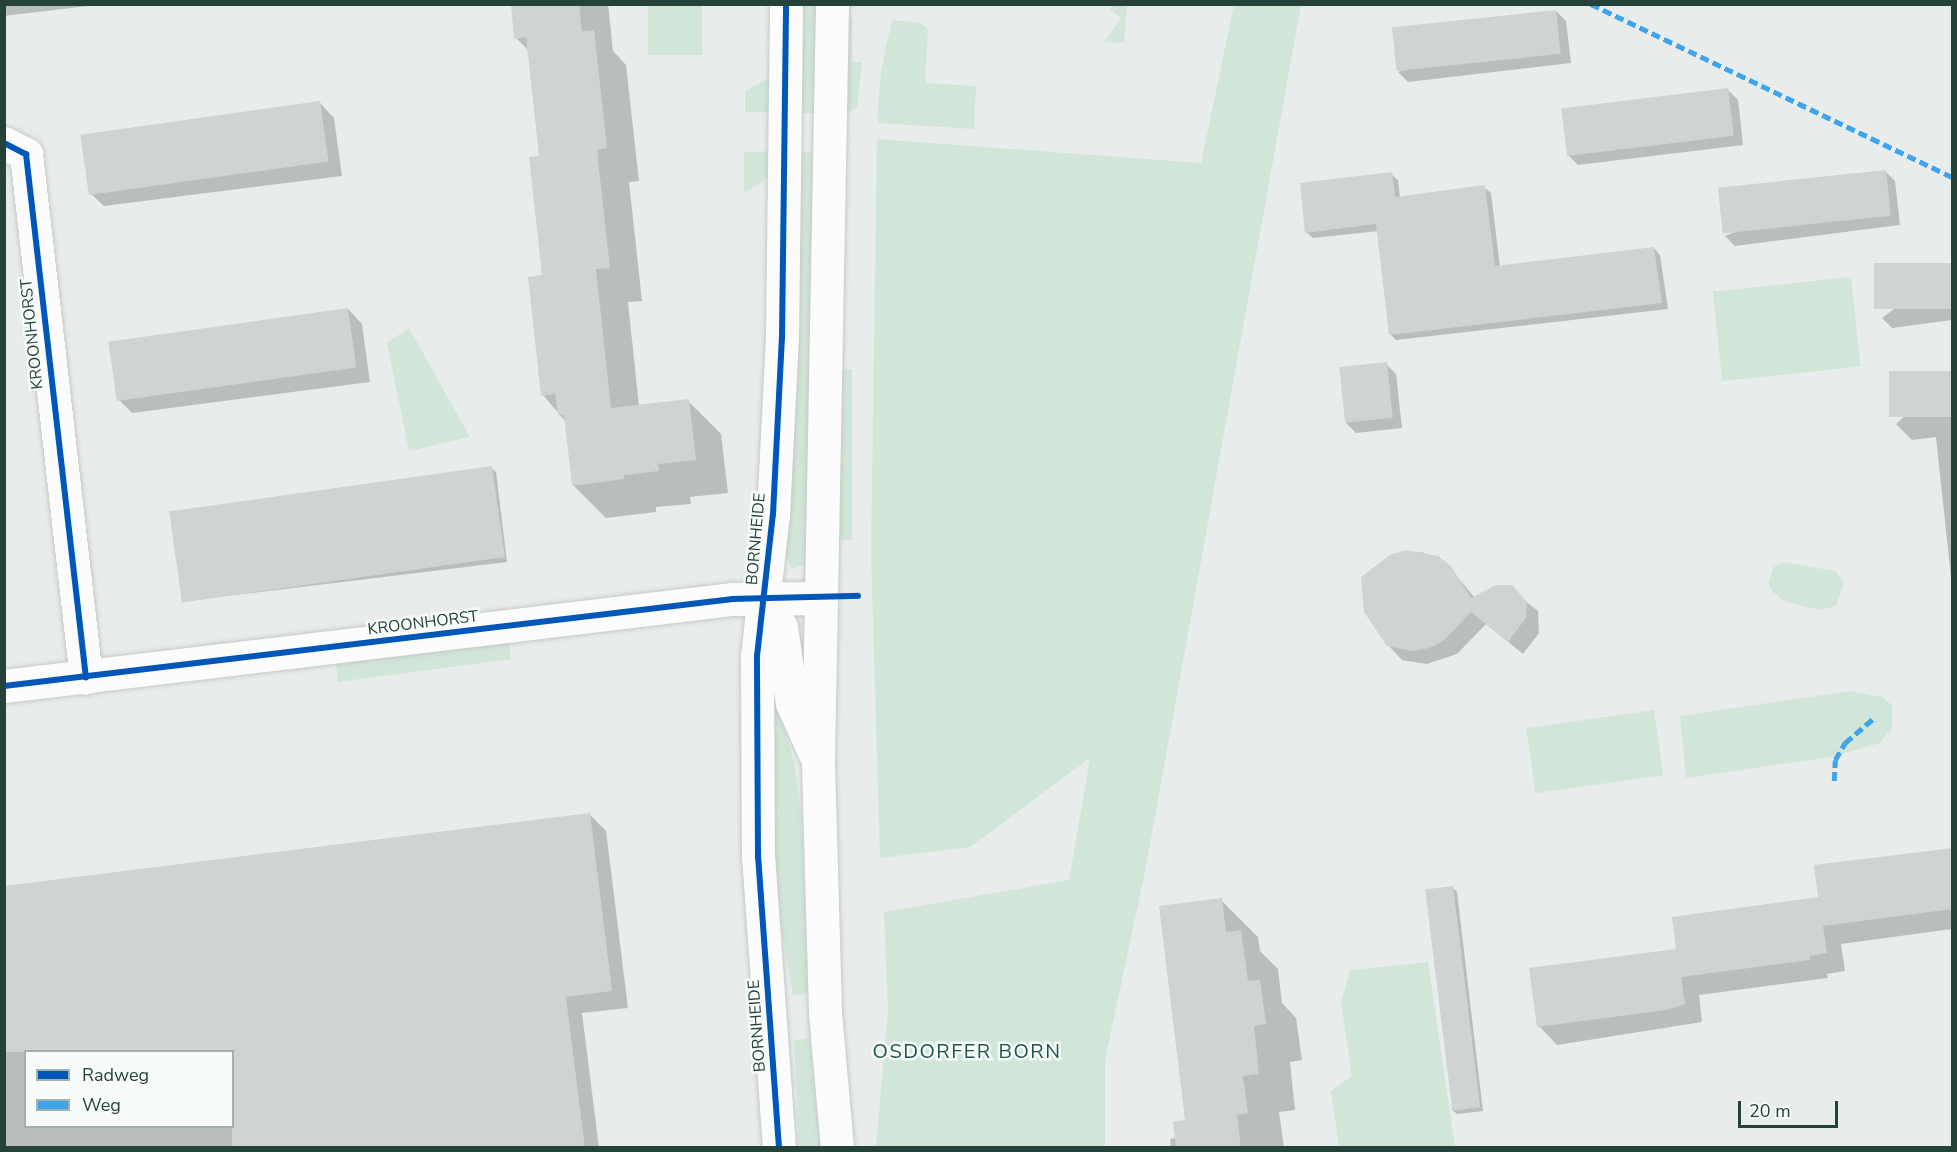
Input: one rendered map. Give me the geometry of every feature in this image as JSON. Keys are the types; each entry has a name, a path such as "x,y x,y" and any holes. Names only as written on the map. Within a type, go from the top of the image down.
{"street":[{"name":"BORNHEIDE","path":"779,1148 758,858 757,656 773,514 782,338 786,4"},
{"path":"832,4 818,762 825,1013 837,1148"},
{"name":"KROONHORST","path":"4,143 26,154 86,678"},
{"name":"KROONHORST","path":"4,686 764,598 820,598"},
{"path":"764,598 781,627 792,703 818,762"}],"green space":[{"path":"648,5 702,5 702,55 648,55"},
{"path":"795,5 823,5 823,113 795,113"},
{"path":"1113,5 1127,5 1124,43 1104,42 1121,18 1110,10"},
{"path":"1234,5 1301,5 1146,867 1105,1060 1105,1147 876,1147 888,1011 884,912 1069,880 1090,758 970,847 880,858 871,552 877,139 1201,163"},
{"path":"852,17 852,62 862,62 857,108 843,114 842,25"},
{"path":"892,20 921,23 928,29 925,83 976,86 974,129 877,123 881,71"},
{"path":"777,73 776,112 745,112 745,91"},
{"path":"777,151 776,173 744,193 744,152"},
{"path":"794,152 821,153 806,564 792,569 785,555 791,506"},
{"path":"1851,277 1860,367 1722,381 1713,292"},
{"path":"409,328 470,437 409,451 387,343"},
{"path":"836,369 852,369 852,540 836,540"},
{"path":"1782,562 1836,571 1844,583 1836,606 1821,610 1786,602 1773,592 1768,583 1773,568"},
{"path":"508,638 511,659 338,682 335,656"},
{"path":"1850,691 1882,697 1892,705 1892,728 1880,743 1831,757 1686,778 1680,716"},
{"path":"773,705 778,706 795,766 802,822 808,994 793,995 776,896 772,850"},
{"path":"1654,710 1663,775 1535,793 1526,728"},
{"path":"1428,962 1455,1147 1339,1147 1331,1091 1352,1076 1341,1003 1350,970"},
{"path":"810,1039 815,1101 823,1147 799,1147 794,1040"}],"building":[{"path":"511,4 579,4 582,31 594,30 607,148 597,150 610,268 596,269 611,408 689,399 696,460 658,464 659,471 624,475 624,479 572,486 564,415 558,415 555,394 541,396 528,277 542,275 529,157 539,156 526,37 514,39"},
{"path":"1556,10 1561,54 1397,71 1392,27"},
{"path":"1728,88 1734,136 1567,156 1561,108"},
{"path":"320,101 328,161 89,195 80,135"},
{"path":"1886,170 1891,216 1723,233 1718,188"},
{"path":"1392,172 1395,197 1485,185 1495,266 1654,247 1662,303 1389,335 1376,224 1305,233 1300,183"},
{"path":"1874,263 1952,263 1952,309 1874,309"},
{"path":"348,308 356,367 117,401 108,342"},
{"path":"1387,362 1393,418 1345,423 1339,367"},
{"path":"1889,371 1952,371 1952,417 1889,417"},
{"path":"492,466 505,557 182,602 169,511"},
{"path":"1406,550 1438,556 1451,566 1471,598 1496,585 1512,585 1527,602 1526,618 1508,642 1471,612 1443,641 1429,648 1412,651 1387,646 1364,612 1361,577 1390,555"},
{"path":"590,813 612,991 566,997 585,1148 232,1148 234,1050 24,1050 24,1052 4,1052 4,886"},
{"path":"1953,848 1953,909 1823,926 1827,953 1810,956 1810,960 1681,977 1685,1004 1667,1010 1537,1027 1529,968 1676,949 1672,917 1818,897 1814,865"},
{"path":"1453,886 1480,1107 1452,1111 1425,889"},
{"path":"1222,898 1226,932 1241,930 1248,981 1260,980 1266,1024 1254,1026 1259,1074 1243,1076 1248,1113 1237,1115 1241,1148 1176,1148 1173,1122 1185,1120 1159,906"}],"marked path":[{"path":"1591,4 1952,177"},
{"path":"1834,781 1835,760 1845,743 1874,718"}],"cycle path":[{"path":"779,1148 758,858 757,656 773,514 782,338 786,4"},
{"path":"4,143 26,154 86,678"},
{"path":"4,686 733,599 858,596"}],"district":[{"name":"OSDORFER BORN","path":"967,1051"}]}
